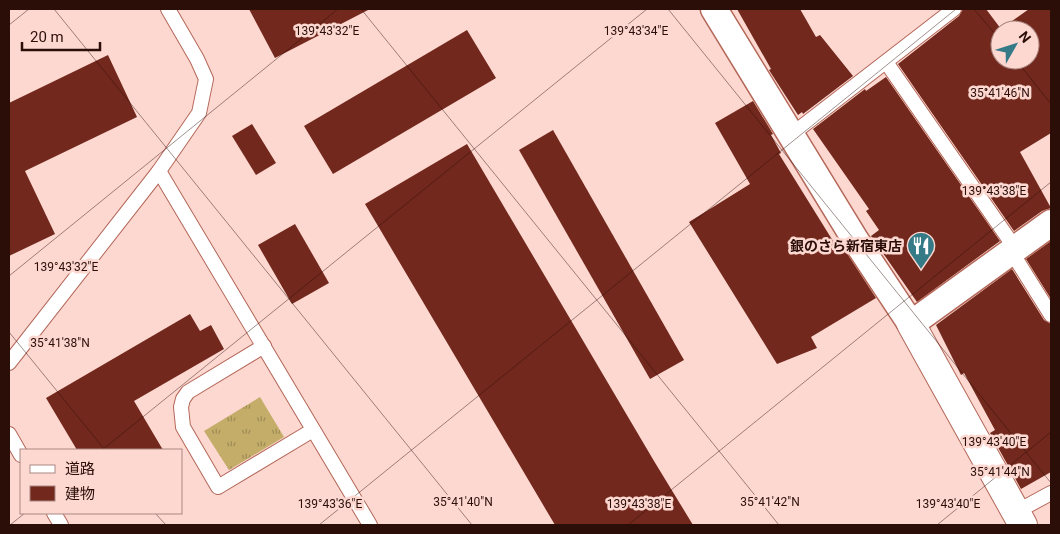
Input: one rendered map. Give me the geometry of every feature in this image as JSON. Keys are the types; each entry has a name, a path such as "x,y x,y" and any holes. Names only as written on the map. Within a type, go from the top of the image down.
{"street":[{"path":"714,9 911,324 1020,519"},
{"path":"911,324 1051,222"}],"lane":[{"path":"9,363 159,171 199,113 206,79 197,59 168,9"},
{"path":"791,134 954,9"},
{"path":"886,62 1013,250 1051,315"},
{"path":"159,171 370,525"},
{"path":"264,346 188,392 181,407 182,428 218,487 313,430"},
{"path":"9,434 20,453"},
{"path":"1020,519 1051,493"},
{"path":"55,514 62,525"}],"green space":[{"path":"260,397 284,437 229,470 204,431"}],"building":[{"path":"249,9 370,9 275,58"},
{"path":"737,9 800,9 816,37 820,35 853,76 803,114 802,112 798,115 769,70 771,69"},
{"path":"963,9 986,9 994,20 990,20 990,70 1040,70 1040,20 1014,20 1029,9 1051,9 1051,133 1020,152 1051,208 1042,211 1014,231 898,64 959,16"},
{"path":"467,30 496,78 333,174 304,126"},
{"path":"108,55 137,117 25,171 55,234 9,256 9,103"},
{"path":"886,77 1000,241 917,302 871,236 879,230 866,211 869,209 813,129 865,89 866,91"},
{"path":"753,101 773,134 771,135 781,153 779,154 833,241 837,238 876,298 811,337 817,348 777,364 689,222 750,184 715,123"},
{"path":"252,124 276,163 256,175 232,136"},
{"path":"553,130 684,360 650,379 519,150"},
{"path":"467,144 693,525 555,525 365,204"},
{"path":"295,224 329,283 292,304 258,245"},
{"path":"1051,241 1051,299 1026,259"},
{"path":"1012,269 1044,320 1051,324 1051,472 1021,489 990,433 995,430 964,373 961,375 936,325"},
{"path":"190,314 200,331 211,325 224,349 134,401 162,449 76,449 46,398"}],"place":[{"name":"銀のさら新宿東店","path":"921,270"}]}
